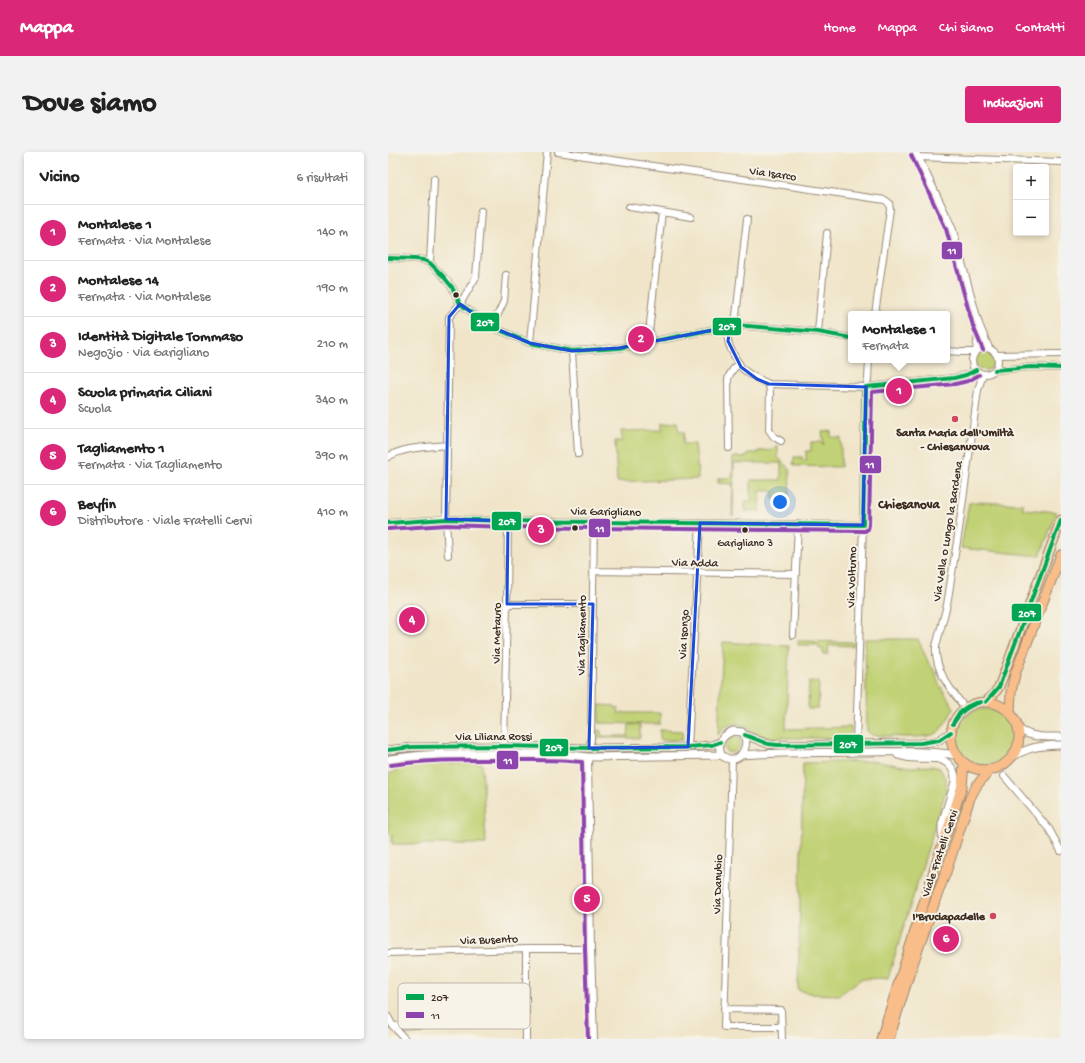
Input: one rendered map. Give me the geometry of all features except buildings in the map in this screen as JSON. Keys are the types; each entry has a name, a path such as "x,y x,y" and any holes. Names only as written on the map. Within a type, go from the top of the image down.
{"main road":[{"path":"986,702 994,695 999,686 1061,520"},
{"path":"1010,712 1011,692 1016,674 1061,555"},
{"path":"990,770 976,770 964,764 956,755 951,744 952,725 955,718 965,708 972,704 986,702 999,705 1010,712 1019,729 1018,747 1012,757"},
{"name":"Viale Fratelli Cervi","path":"889,1039 909,975 946,872 970,798 976,785 990,770 1005,765 1012,757"},
{"name":"Viale Fratelli Cervi","path":"881,1039 943,842 962,787 964,764"}],"street":[{"path":"530,343 547,152"},
{"name":"Via Isarco","path":"558,152 885,200 889,203 890,210 875,311"},
{"path":"995,370 998,363 997,355 989,348 980,324 952,227 917,154 1061,162"},
{"path":"430,263 434,179"},
{"path":"629,207 691,217"},
{"path":"448,555 446,518 449,317 460,304 476,277 481,211"},
{"path":"648,342 662,212"},
{"path":"747,219 737,325 731,330 728,337 729,345 739,363 744,370 757,379 769,384 866,387 954,378 966,375 976,370"},
{"path":"818,332 827,233"},
{"path":"388,258 415,259 430,263 452,287 460,304 492,327 530,343 572,351 619,348 737,325 818,332 848,337"},
{"path":"492,327 504,301 506,275"},
{"path":"976,352 980,324"},
{"path":"989,348 982,348 976,352 972,358 972,362 976,370 983,374 987,374 995,370 1031,367 1061,368"},
{"path":"572,351 578,454"},
{"path":"950,351 976,352"},
{"path":"997,355 1061,354"},
{"path":"729,448 728,379 734,368 739,363"},
{"name":"Via Volturno","path":"856,744 866,387 869,363"},
{"name":"Via Vella o Lungo la Bardena","path":"965,708 945,681 939,667 936,646 947,605 978,390 983,374"},
{"path":"769,384 769,430 774,437 781,441"},
{"path":"388,457 404,450 447,445"},
{"name":"Via Garigliano","path":"388,523 446,518 508,521 863,525"},
{"name":"Via Metauro","path":"504,746 508,521"},
{"name":"Via Tagliamento","path":"589,748 591,739 594,521"},
{"name":"Via Isonzo","path":"688,747 700,523"},
{"path":"793,635 798,524"},
{"name":"Via Adda","path":"593,572 796,574"},
{"path":"507,604 593,604"},
{"path":"1019,729 1024,733 1034,736 1061,737"},
{"name":"Via Liliana Rossi","path":"389,756 412,747 688,747 712,745 720,742 726,734 733,731 742,732 745,735 768,744 778,745 931,742 939,740 951,732"},
{"path":"732,760 741,755 746,744 745,735"},
{"path":"720,742 719,749 721,755"},
{"path":"1012,757 1022,751 1037,746 1061,745"},
{"path":"886,752 906,757 937,758 943,760 953,770 955,782 942,824 943,842"},
{"path":"741,755 934,752 956,755"},
{"name":"Via Liliana Rossi","path":"389,756 484,754 574,755 588,757 721,755 732,760"},
{"path":"588,757 594,1039"},
{"name":"Via Danubio","path":"732,760 724,1027 781,1027"},
{"path":"1004,776 1049,829 1061,851"},
{"path":"526,949 526,983"},
{"name":"Via Busento","path":"388,953 526,949 591,949"},
{"path":"724,1009 781,1010 782,1039"},
{"path":"388,1017 393,1026 405,1039"},
{"path":"393,1026 398,1026"}],"highlighted area":[{"path":"460,304 492,327 513,336 530,343 572,351 619,348 739,325 729,334 728,341 741,367 757,379 769,384 866,387 863,525 700,523 688,747 589,748 593,604 507,604 508,521 446,519 449,317"}],"green space":[{"path":"985,352 991,355 994,361 991,367 985,370 979,367 976,361 979,355"},
{"path":"678,422 679,432 684,432 683,444 695,444 698,479 617,482 615,441 622,441 621,431 662,430 662,423"},
{"path":"831,431 831,437 841,438 841,467 797,466 793,464 794,457 802,457 803,461 806,461 806,451 811,451 811,442 822,442 822,445 824,445 822,432"},
{"path":"778,446 778,457 790,470 789,497 781,497 781,500 773,499 773,491 760,491 760,511 745,511 745,501 751,501 751,480 781,480 781,463 734,463 732,516 733,484 718,483 718,478 729,478 733,474 733,457 747,457 748,453 773,450"},
{"path":"969,503 1023,504 1023,509 1057,512 1040,556 961,548"},
{"path":"865,639 918,639 929,664 935,671 939,684 954,708 939,732 932,735 906,737 872,735 867,731"},
{"path":"798,641 854,643 853,646 829,645 828,654 823,654 823,649 819,649 819,645 798,645"},
{"path":"723,642 789,646 786,729 851,727 849,736 844,738 773,738 759,736 741,725 735,724 723,728 718,735"},
{"path":"809,682 819,682 818,709 808,709"},
{"path":"599,705 615,706 615,708 619,708 618,713 660,713 660,724 599,723"},
{"path":"980,709 990,709 1005,717 1011,726 1013,737 1011,748 1005,757 990,765 980,765 969,760 962,753 957,742 957,732 962,721 969,714"},
{"path":"640,724 640,738 596,738 596,730 601,731 601,736 628,736 629,725"},
{"path":"660,730 683,731 682,740 660,740"},
{"path":"734,737 740,739 738,750 730,753 727,752 725,745"},
{"path":"872,761 910,767 931,766 940,768 946,780 946,790 888,978 861,979 839,995 813,994 798,990 803,763"},
{"path":"417,763 482,763 486,844 392,844 392,835 388,834 388,775 402,766"}],"transit line":[{"name":"11","path":"911,155 946,229 973,326 983,350"},
{"name":"207","path":"388,258 415,259 430,263 452,287 460,304 492,327 530,343 572,351 619,348 735,325 818,332 848,337"},
{"name":"207","path":"995,370 1031,367 1061,368"},
{"name":"207","path":"866,387 954,378 966,375 976,370"},
{"name":"11","path":"388,529 446,525 865,531 868,529 869,525 872,392 955,384 968,381 979,375"},
{"name":"207","path":"863,525 866,387"},
{"name":"207","path":"388,523 446,519 863,525"},
{"name":"207","path":"986,702 999,687 1061,520"},
{"name":"207","path":"953,724 955,719 964,709 972,704 981,702"},
{"name":"207","path":"953,724 965,710 972,705 981,702"},
{"name":"207","path":"745,735 768,744 778,745 921,743 939,740 951,732"},
{"name":"207","path":"388,750 412,747 504,746 589,748 688,747 712,745 720,742"},
{"name":"11","path":"391,765 464,760 564,760 582,762 588,1039"}],"place":[{"name":"Montalese 14","path":"641,339"},
{"name":"Montalese 1","path":"899,391"},
{"name":"Santa Maria dell'Umiltà - Chiesanuova","path":"955,419"},
{"name":"Identità Digitale Tommaso","path":"541,530"},
{"name":"Garigliano 3","path":"745,530"},
{"name":"Scuola primaria Ciliani","path":"412,620"},
{"name":"Tagliamento 1","path":"587,899"},
{"name":"I'Bruciapadelle","path":"993,916"},
{"name":"Beyfin","path":"946,939"}],"district":[{"name":"Chiesanova","path":"909,503"}]}
